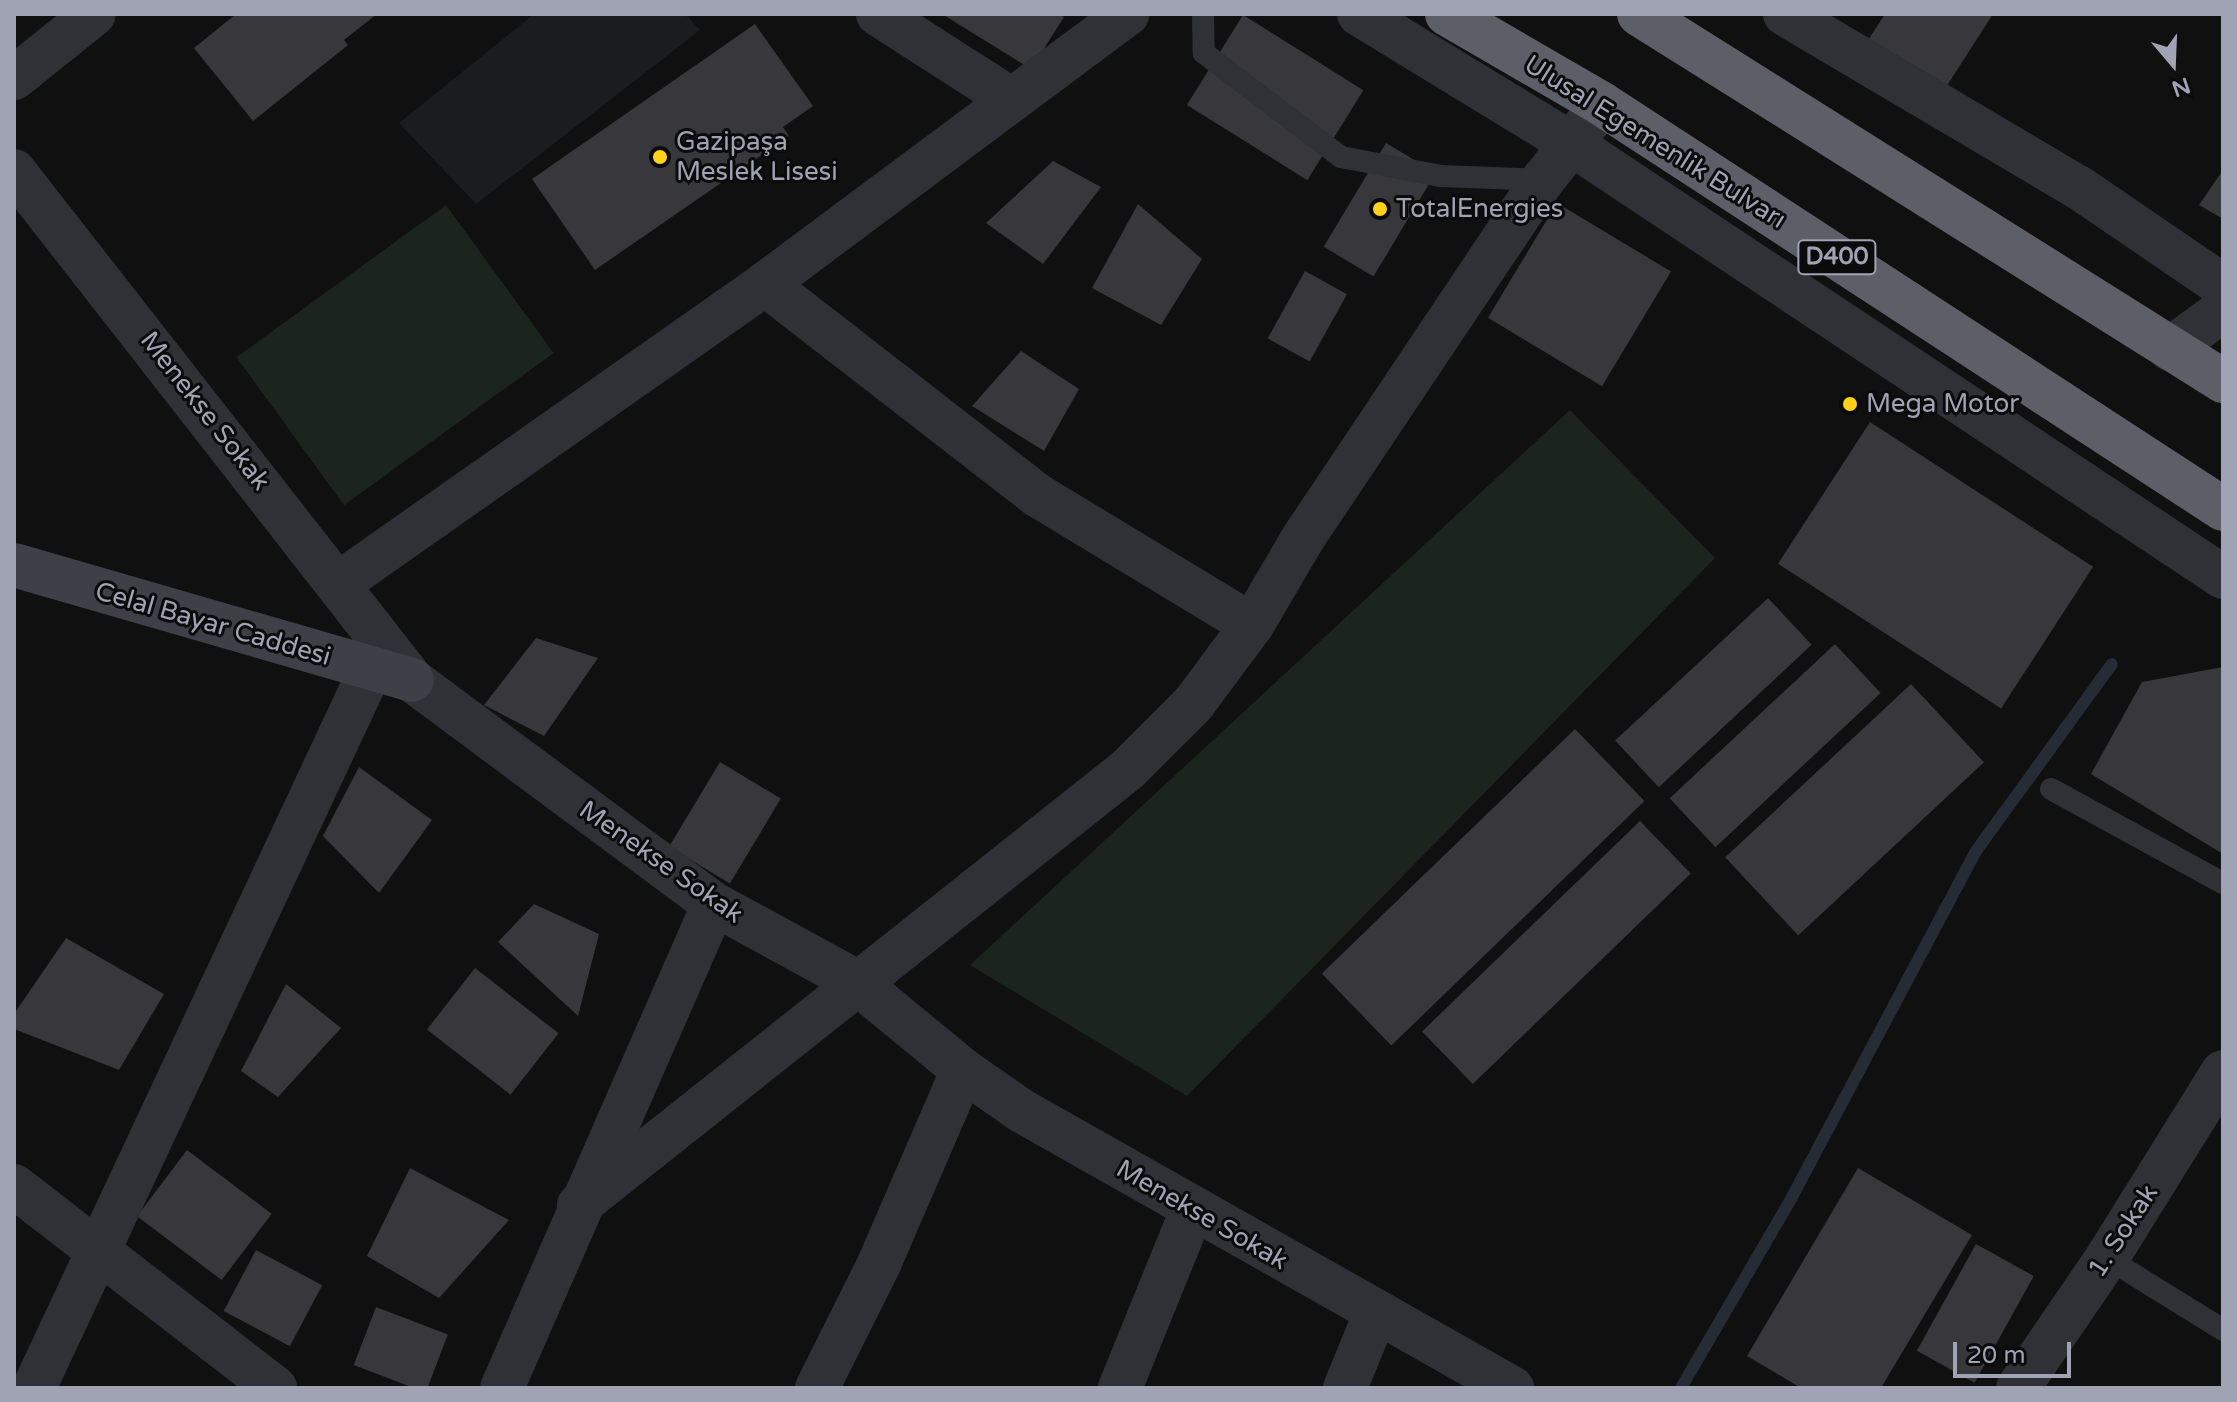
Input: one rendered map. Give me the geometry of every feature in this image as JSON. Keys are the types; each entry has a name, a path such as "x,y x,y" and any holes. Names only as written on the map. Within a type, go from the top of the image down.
{"highway":[{"name":"Ulusal Egemenlik Bulvarı","path":"1447,14 1602,104 2223,509"},
{"path":"1656,19 2223,381"}],"street":[{"path":"14,78 94,14"},
{"path":"878,14 1012,100"},
{"path":"338,584 765,284 1127,14"},
{"path":"1359,14 1570,143 2223,577"},
{"path":"1785,14 2078,187 2223,286"},
{"path":"579,1205 855,981 907,949 1127,770 1194,703 1252,625 1303,538 1543,180 1602,104"},
{"name":"Menekse Sokak","path":"14,171 412,680 714,904 855,981 963,1070 1022,1111 1375,1315 1512,1388"},
{"path":"765,284 1037,495 1252,625"},
{"path":"2170,349 2223,310"},
{"name":"Celal Bayar Caddesi","path":"14,565 370,671 412,680"},
{"path":"34,1388 370,671"},
{"path":"502,1388 579,1205 714,904"},
{"path":"817,1388 879,1264 963,1070"},
{"name":"1. Sokak","path":"2018,1388 2107,1258 2223,1072"},
{"path":"14,1186 100,1249 275,1388"},
{"path":"1120,1388 1193,1208"},
{"path":"1345,1388 1375,1315"}],"lane":[{"path":"1203,14 1204,53 1341,157 1441,176 1543,180"},
{"path":"2051,789 2223,883"},
{"path":"2107,1258 2223,1330"}],"shaded area":[{"path":"534,14 685,14 700,30 476,204 399,123"},
{"path":"446,205 554,353 344,505 236,357"},
{"path":"1570,410 1715,558 1187,1096 970,965"}],"building":[{"path":"236,14 377,14 344,40 348,45 253,121 194,48"},
{"path":"942,14 1059,14 1064,17 1031,69"},
{"path":"1885,14 1993,14 1939,98 1863,48"},
{"path":"1243,15 1363,90 1307,180 1187,105"},
{"name":"Gazipaşa Meslek Lisesi","path":"755,24 813,106 783,127 789,136 595,270 532,179"},
{"name":"TotalEnergies","path":"1386,143 1436,173 1373,277 1324,247"},
{"path":"1053,161 1101,187 1043,264 986,223"},
{"path":"2223,170 2223,219 2199,205"},
{"path":"1557,203 1671,272 1602,386 1488,318"},
{"path":"1138,204 1202,259 1161,325 1092,288"},
{"path":"1305,271 1347,294 1310,362 1268,338"},
{"path":"1021,351 1079,389 1044,451 972,406"},
{"path":"1870,422 2093,567 2001,709 1778,564"},
{"path":"1768,598 1812,645 1659,787 1615,741"},
{"path":"536,638 598,658 544,736 484,705"},
{"path":"1835,644 1881,693 1715,847 1670,798"},
{"path":"2223,667 2223,854 2091,774 2142,682"},
{"path":"1911,684 1984,762 1798,935 1725,857"},
{"path":"1575,729 1644,801 1391,1045 1322,974"},
{"path":"720,762 781,799 730,883 669,847"},
{"path":"359,767 432,820 379,893 323,836"},
{"path":"1640,821 1691,874 1473,1084 1422,1031"},
{"path":"534,904 599,934 578,1016 498,942"},
{"path":"66,938 164,994 119,1070 14,1029 14,1014"},
{"path":"475,968 559,1033 511,1095 427,1029"},
{"path":"286,984 341,1028 278,1097 241,1071"},
{"path":"187,1150 272,1214 222,1280 137,1216"},
{"path":"410,1168 509,1220 439,1298 367,1256"},
{"path":"1858,1168 1972,1235 1881,1388 1801,1388 1747,1356"},
{"path":"1976,1244 2034,1276 1975,1383 1917,1351"},
{"path":"256,1250 322,1285 290,1346 224,1311"},
{"path":"376,1307 448,1335 427,1388 414,1388 354,1365"}],"waterway":[{"path":"1681,1388 1792,1197 1976,851 2112,664"}],"place":[{"name":"Gazipaşa Meslek Lisesi","path":"660,157"},
{"name":"TotalEnergies","path":"1380,209"},
{"name":"Mega Motor","path":"1850,404"}]}
